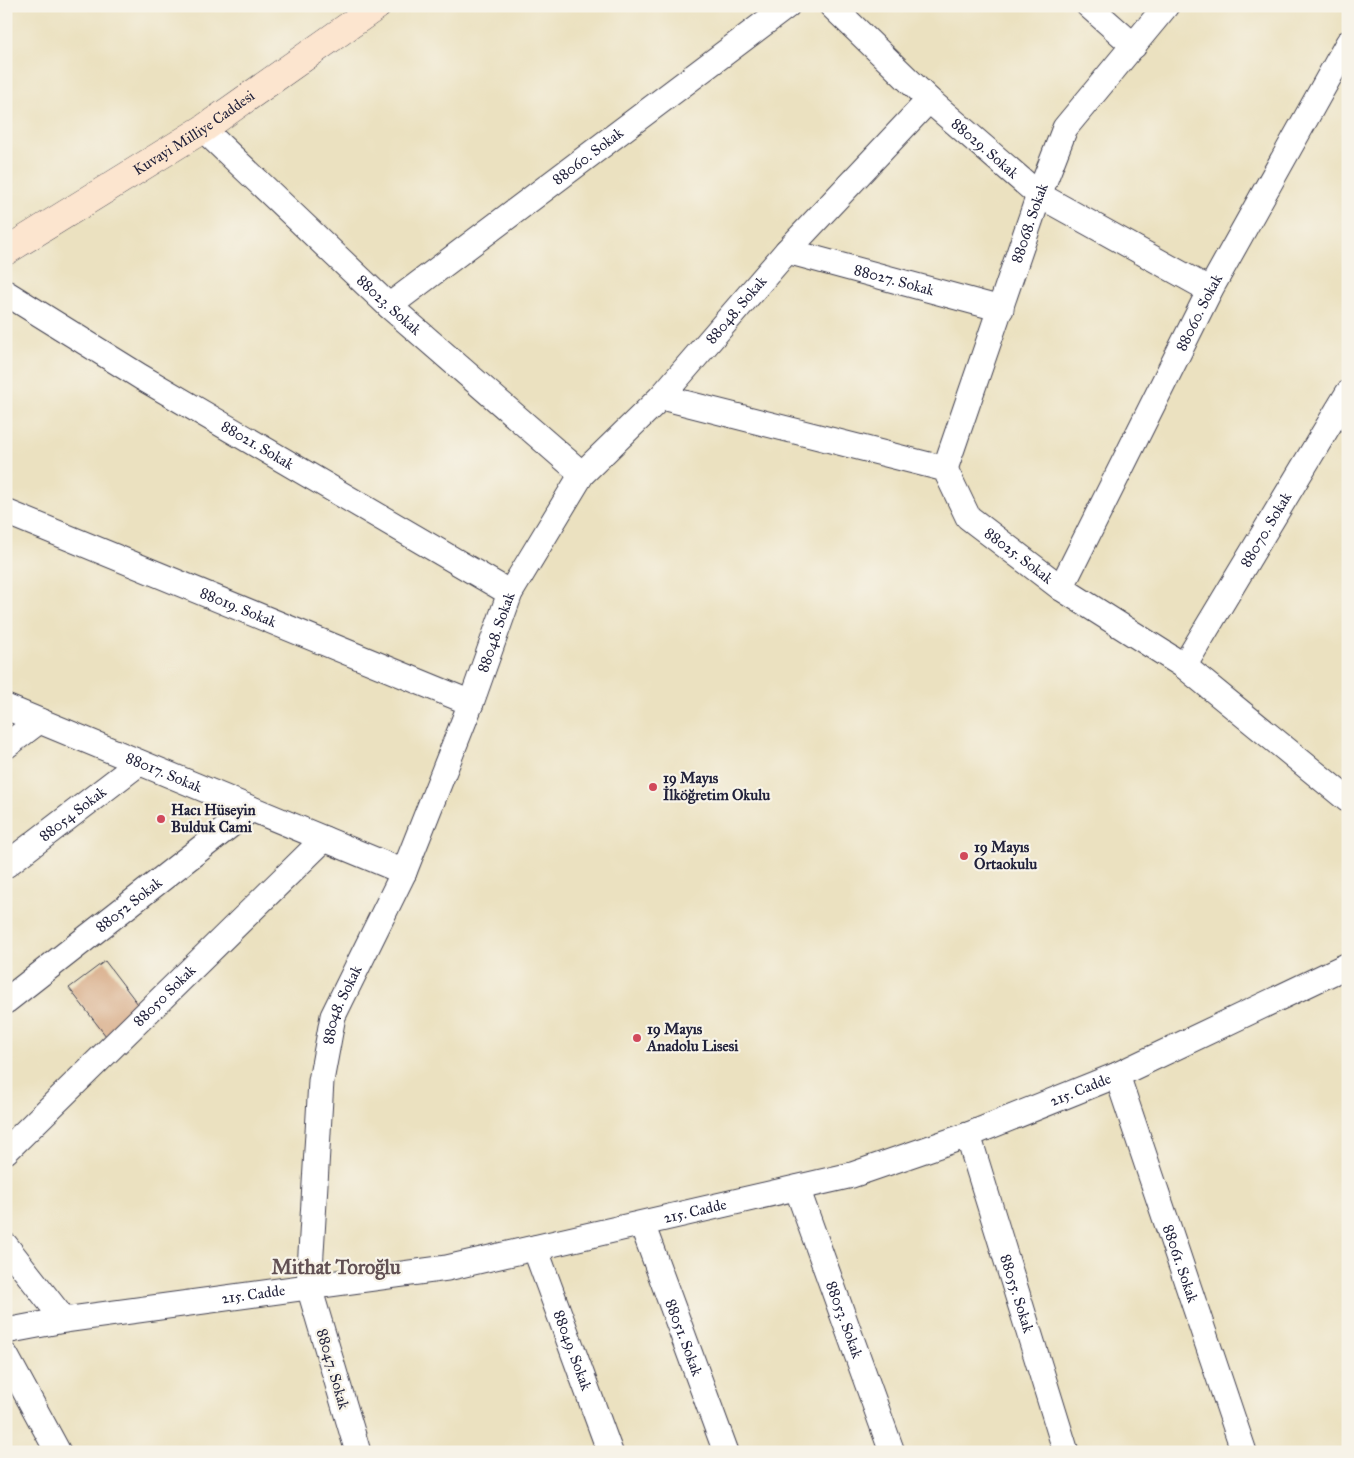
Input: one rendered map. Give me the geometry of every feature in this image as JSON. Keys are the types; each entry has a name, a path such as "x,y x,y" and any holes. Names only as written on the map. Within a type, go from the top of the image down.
{"street":[{"name":"Kuvayi Milliye Caddesi","path":"6,250 203,129 378,6"},
{"name":"88060. Sokak","path":"389,306 787,6"},
{"name":"88029. Sokak","path":"832,6 929,100 1039,195 1210,290"},
{"path":"1089,6 1134,46"},
{"name":"88068. Sokak","path":"945,469 1039,195 1066,128 1166,6"},
{"name":"88060. Sokak","path":"1061,588 1210,290 1348,43"},
{"name":"88048. Sokak","path":"309,1287 321,1081 333,1016 404,872 471,703 510,593 582,474 661,396 787,251 929,100"},
{"name":"88023. Sokak","path":"203,129 389,306 582,474"},
{"name":"88027. Sokak","path":"787,251 1001,309"},
{"name":"88021. Sokak","path":"6,293 141,377 510,593"},
{"name":"88070. Sokak","path":"1184,666 1348,393"},
{"path":"661,396 945,469"},
{"name":"88025. Sokak","path":"945,469 968,517 1061,588 1184,666 1348,800"},
{"name":"88019. Sokak","path":"6,512 471,703"},
{"name":"88017. Sokak","path":"6,707 404,872"},
{"path":"6,746 39,720"},
{"name":"88054 Sokak","path":"6,865 139,763"},
{"name":"88052 Sokak","path":"6,1001 251,809"},
{"name":"88050 Sokak","path":"6,1151 324,839"},
{"name":"215. Cadde","path":"6,1331 64,1320 446,1268 852,1175 968,1135 1117,1075 1348,965"},
{"name":"88061. Sokak","path":"1117,1075 1244,1452"},
{"name":"88055. Sokak","path":"968,1135 1066,1452"},
{"name":"88053. Sokak","path":"797,1188 892,1452"},
{"name":"88051. Sokak","path":"642,1224 726,1452"},
{"path":"6,1246 64,1320"},
{"name":"88049. Sokak","path":"535,1248 610,1452"},
{"name":"88047. Sokak","path":"309,1287 358,1452"},
{"path":"6,1356 58,1452"}],"building":[{"path":"105,961 141,1008 106,1036 69,988"}],"place":[{"name":"19 Mayıs İlköğretim Okulu","path":"653,787"},
{"name":"Hacı Hüseyin Bulduk Cami","path":"161,819"},
{"name":"19 Mayıs Ortaokulu","path":"964,856"},
{"name":"19 Mayıs Anadolu Lisesi","path":"637,1038"}],"district":[{"name":"Mithat Toroğlu","path":"336,1267"}]}
